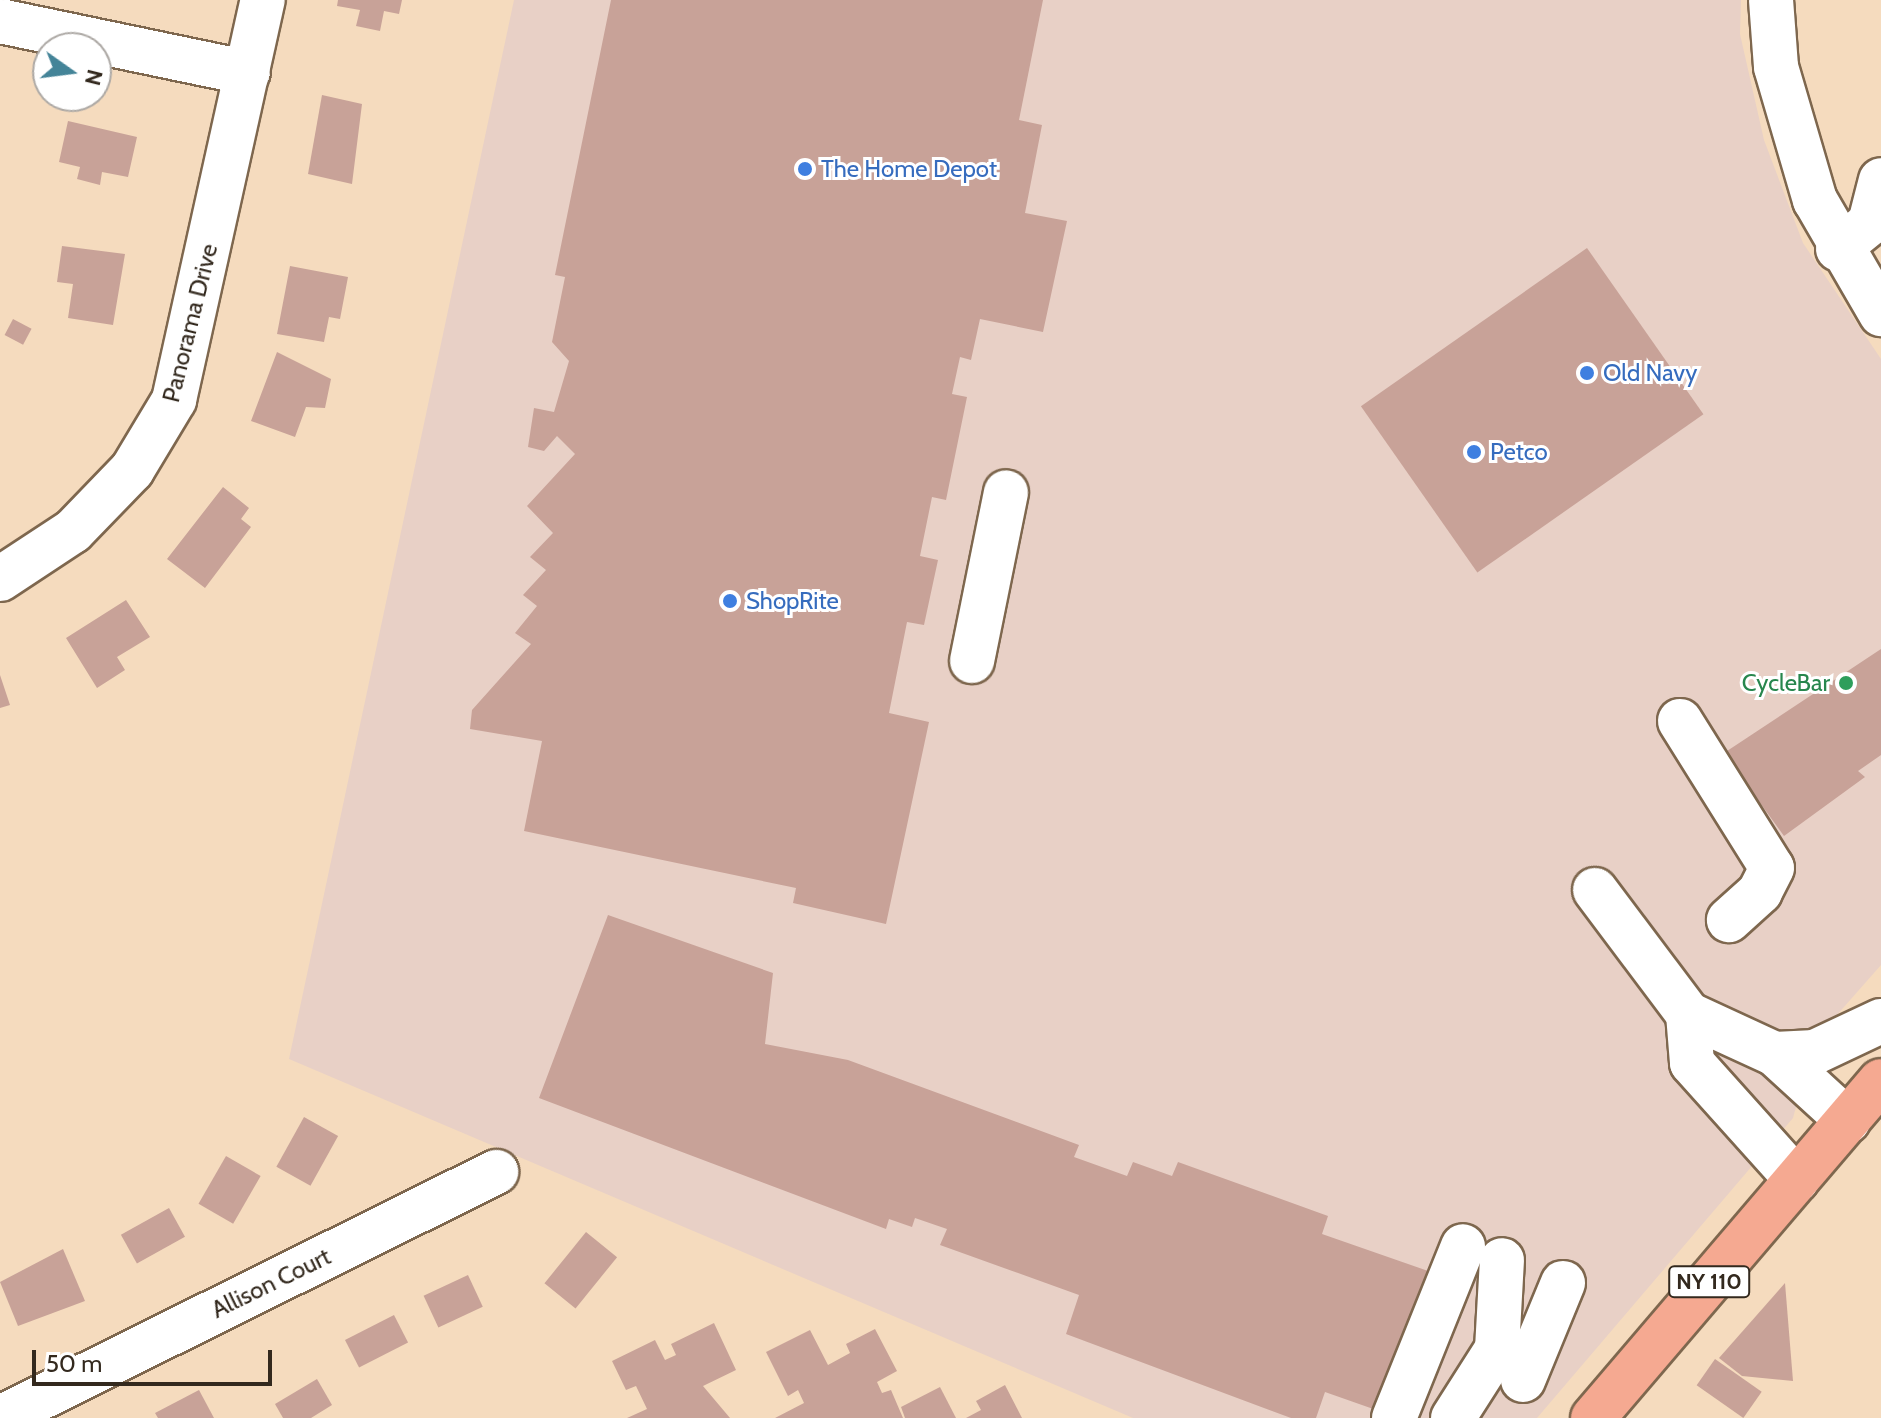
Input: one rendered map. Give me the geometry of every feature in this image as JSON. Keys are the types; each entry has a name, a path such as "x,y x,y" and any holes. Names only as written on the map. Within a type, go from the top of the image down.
{"main road":[{"name":"NY 110","path":"1593,1418 1624,1401 1797,1180 1881,1081"}],"street":[{"name":"Panorama Drive","path":"0,579 73,531 132,470 174,400 263,0"},
{"path":"1771,0 1776,67 1792,131 1838,249 1881,314"},
{"path":"0,21 248,73"},
{"path":"1838,249 1870,223 1881,180"},
{"path":"972,661 1006,492"},
{"path":"1680,721 1772,868 1760,892 1729,920"},
{"path":"1595,890 1688,1014 1775,1054 1848,1121"},
{"path":"1688,1014 1692,1063 1797,1180"},
{"path":"1775,1054 1815,1052 1881,1021"},
{"name":"Allison Court","path":"2,1416 496,1172"},
{"path":"1394,1418 1482,1253 1495,1281 1502,1322 1497,1349 1453,1418"},
{"path":"1523,1380 1563,1283"}],"shaded area":[{"path":"514,0 1741,0 1740,34 1764,140 1803,243 1881,359 1881,965 1814,1041 1793,1118 1537,1418 1133,1418 289,1059"}],"building":[{"path":"338,0 402,0 399,14 384,11 380,31 356,26 360,10 337,6"},
{"name":"ShopRite","path":"611,0 1043,0 1019,120 1042,125 1025,213 1067,221 1043,332 980,319 971,360 960,357 952,394 967,397 946,500 932,497 920,556 938,560 924,625 907,622 889,713 929,722 886,924 793,903 796,888 524,831 542,741 470,729 472,710 531,644 515,633 537,606 523,595 546,570 530,557 553,533 527,506 575,454 557,436 544,451 528,447 534,408 554,412 569,361 552,342 565,277 555,275"},
{"path":"322,95 362,104 352,184 308,174"},
{"path":"68,121 137,137 128,177 102,172 100,185 77,179 80,167 59,162"},
{"path":"62,246 125,254 113,325 68,318 73,284 57,282"},
{"path":"1587,248 1703,414 1477,573 1361,406"},
{"path":"290,266 348,277 340,319 329,317 324,342 277,334"},
{"path":"13,319 32,329 23,345 5,335"},
{"path":"277,352 331,379 325,408 306,407 295,437 251,421"},
{"path":"223,487 249,508 241,519 251,527 205,588 167,559"},
{"path":"126,600 150,637 117,657 125,670 97,688 66,638"},
{"path":"1881,649 1881,755 1858,771 1865,777 1784,836 1724,753"},
{"path":"0,675 10,705 0,708"},
{"path":"608,915 773,973 765,1044 848,1060 1079,1145 1074,1157 1127,1176 1133,1162 1172,1176 1178,1162 1328,1216 1322,1234 1431,1272 1379,1411 1325,1392 1316,1418 1291,1418 1066,1334 1079,1295 940,1245 947,1229 915,1218 912,1227 889,1219 886,1229 539,1098"},
{"path":"304,1117 338,1136 310,1186 276,1167"},
{"path":"226,1156 261,1176 233,1224 198,1204"},
{"path":"169,1208 185,1237 137,1264 121,1235"},
{"path":"586,1232 617,1257 576,1308 544,1283"},
{"path":"63,1249 85,1301 18,1326 0,1282"},
{"path":"468,1275 483,1307 438,1327 424,1296"},
{"path":"1785,1283 1793,1381 1742,1376 1719,1358"},
{"path":"394,1315 408,1343 359,1368 345,1340"},
{"path":"714,1323 736,1370 703,1386 730,1418 627,1418 647,1409 636,1386 626,1390 612,1361 655,1340 665,1360 676,1355 671,1344"},
{"path":"875,1329 897,1371 877,1382 882,1393 891,1390 903,1418 775,1418 804,1403 798,1390 788,1396 766,1352 810,1330 828,1365 850,1353 846,1344"},
{"path":"1715,1359 1762,1392 1743,1418 1697,1385"},
{"path":"317,1379 332,1405 311,1418 283,1418 275,1404"},
{"path":"1005,1385 1022,1418 966,1418 981,1410 976,1401"},
{"path":"940,1387 956,1418 905,1418 901,1407"},
{"path":"199,1390 214,1418 158,1418 155,1413"}],"place":[{"name":"The Home Depot","path":"805,169"},
{"name":"Old Navy","path":"1587,373"},
{"name":"Petco","path":"1474,452"},
{"name":"ShopRite","path":"730,601"},
{"name":"CycleBar","path":"1846,683"}]}
